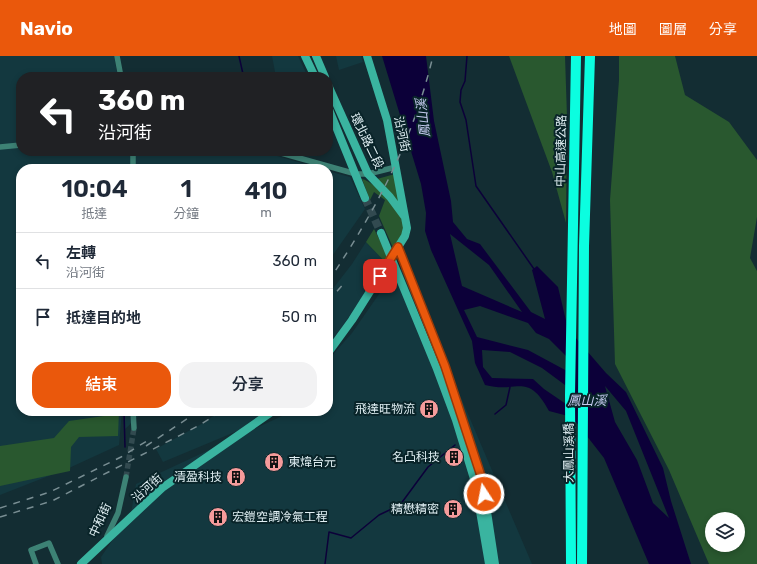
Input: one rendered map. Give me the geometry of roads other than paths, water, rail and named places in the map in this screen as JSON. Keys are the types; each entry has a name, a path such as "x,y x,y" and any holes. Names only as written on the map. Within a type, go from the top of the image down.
{"highway":[{"name":"中山高速公路","path":"572,247 576,56"},
{"name":"大鳳山溪橋","path":"582,564 584,246 590,56"},
{"name":"大鳳山溪橋","path":"571,564 570,395 572,247"}],"street":[{"path":"117,56 119,72"},
{"path":"305,56 313,72"},
{"path":"316,56 323,72"},
{"name":"沿河街","path":"368,56 387,120 405,218"},
{"name":"環北路二段","path":"333,96 368,174 390,197 405,218"},
{"name":"環北路二段","path":"333,119 365,198"},
{"path":"0,147 16,146"},
{"path":"292,156 320,164"},
{"path":"333,168 356,174 368,174 396,167"},
{"path":"333,346 352,320 405,236 407,228 405,218"},
{"path":"381,233 437,369 456,420 475,482 489,564"},
{"path":"398,247 445,366 482,479 495,564"},
{"path":"133,416 134,428"},
{"name":"沿河街","path":"100,548 162,488 266,416"},
{"name":"中和街","path":"81,564 100,548 112,528 118,513 126,477"},
{"path":"36,564 31,550 49,543 58,564"}],"water":[{"name":"鳳山溪","path":"382,56 426,56 434,121 451,201 453,222 467,239 480,244 531,312 545,319 532,270 537,266 558,287 568,329 606,373 626,392 663,468 671,501 691,564 649,564 604,458 572,417 549,411 534,391 528,388 521,386 496,387 485,385 475,363 472,341 431,250 425,231 426,213 421,184","holes":["450,234 489,265 522,312 462,286","480,306 528,323 536,333 549,339 566,356 567,371 528,350 477,337 464,310","482,350 510,352 542,368 565,385 566,404 544,389 533,379 492,378 483,367","605,386 626,411 669,518 653,503 637,460 615,422"]}],"waterway":[{"path":"239,56 243,72"},
{"path":"467,56 465,81 461,90 460,102 466,120 476,186 534,269"},
{"path":"495,414 506,405 510,387"},
{"path":"124,416 125,447"},
{"path":"325,564 329,532 351,538 379,515 400,505 428,467 455,445"}],"tunnel":[{"path":"365,198 381,233"},
{"path":"126,477 134,428"}],"railway":[{"path":"333,274 362,228 391,174 415,118 433,56"},
{"path":"333,296 345,282"},
{"path":"146,446 191,416"},
{"path":"0,517 52,501 198,426 214,416"},
{"path":"0,508 50,492 121,457 150,439"}],"place":[{"name":"飛達旺物流","path":"429,409"},
{"name":"名凸科技","path":"454,457"},
{"name":"東煒台元","path":"274,462"},
{"name":"清盈科技","path":"236,477"},
{"name":"精懋精密","path":"453,509"},
{"name":"宏鎧空調冷氣工程","path":"218,517"}]}
